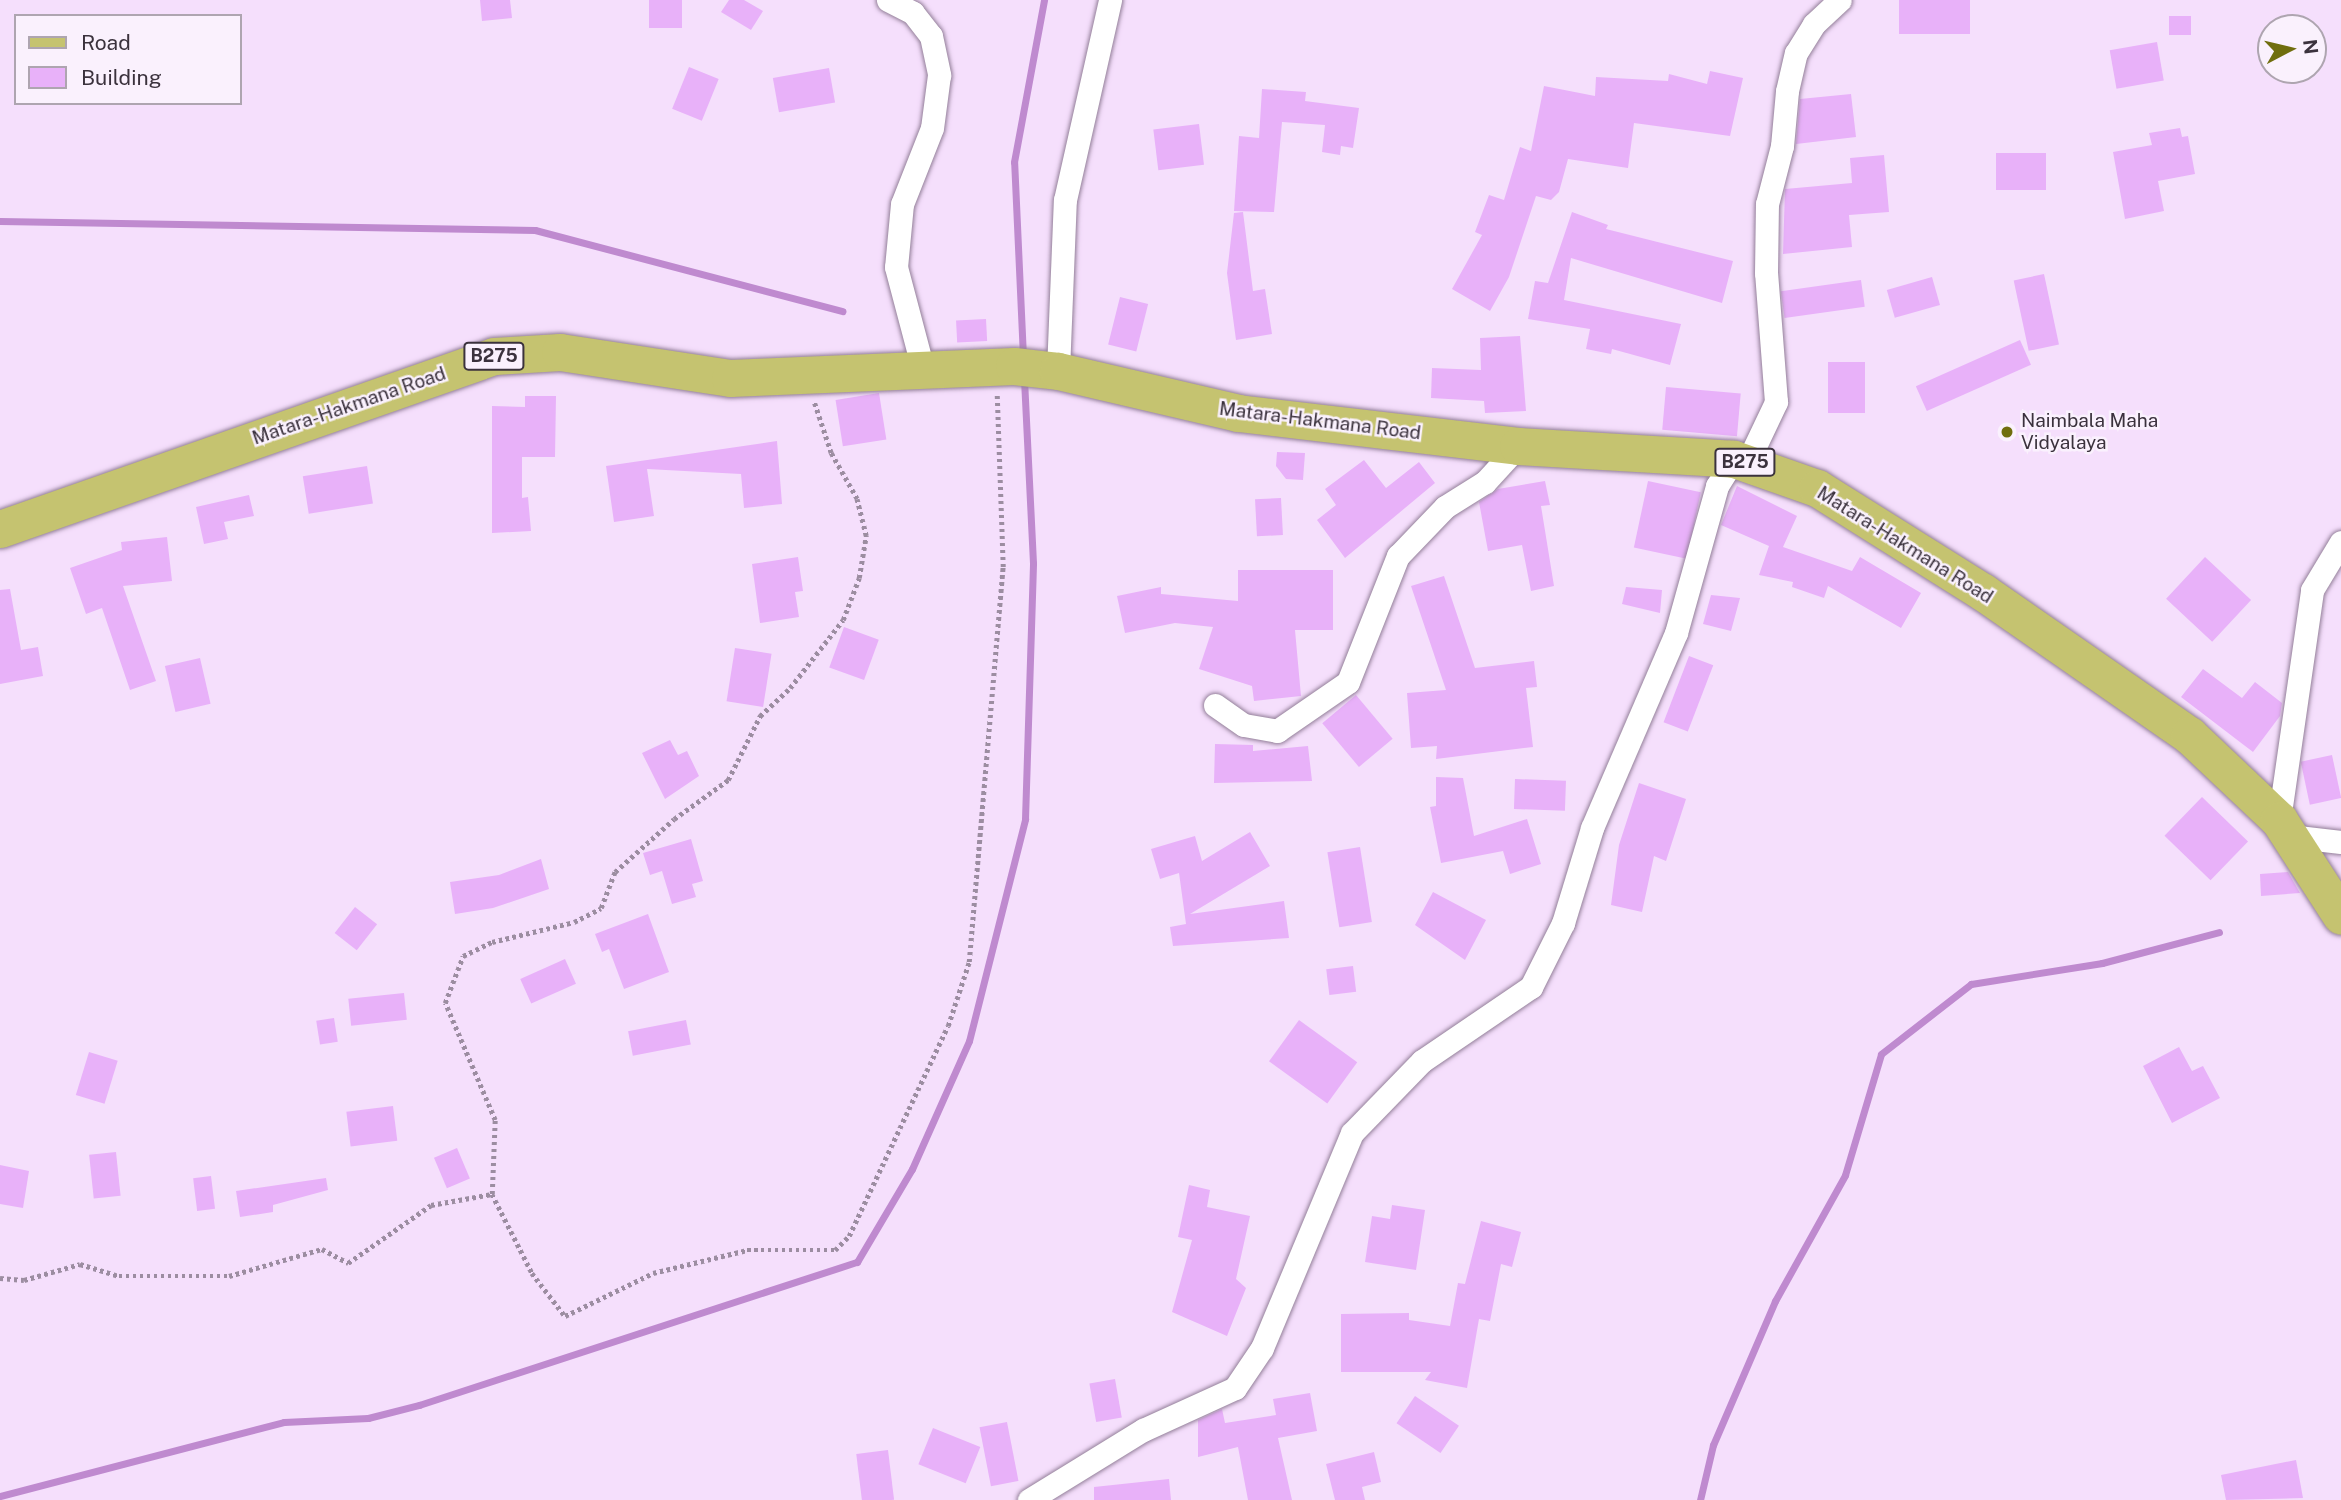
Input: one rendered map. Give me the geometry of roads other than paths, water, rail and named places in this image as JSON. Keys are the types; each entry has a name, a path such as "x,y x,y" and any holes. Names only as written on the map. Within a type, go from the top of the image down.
{"main road":[{"name":"Matara-Hakmana Road","path":"0,529 495,356 560,352 730,378 1005,366 1058,371 1238,413 1518,446 1740,461 1817,488 1983,592 2189,736 2284,828 2341,916"}],"street":[{"path":"888,0 912,13 931,36 939,75 932,128 902,204 896,267 923,369"},
{"path":"1058,371 1065,200 1110,0"},
{"path":"1028,1500 1143,1430 1235,1388 1262,1348 1352,1133 1422,1061 1531,987 1563,923 1592,828 1676,633 1717,486 1740,461 1776,402 1766,273 1767,204 1782,146 1787,91 1796,53 1814,24 1840,0"},
{"path":"1215,705 1244,725 1277,732 1348,682 1398,556 1445,507 1485,482 1518,446"},
{"path":"2341,542 2312,590 2284,828 2341,842"}],"waterway":[{"path":"1023,357 1014,162 1044,0"},
{"path":"0,221 535,230 842,311"},
{"path":"0,1496 284,1422 368,1418 419,1405 857,1262 912,1169 969,1041 1025,819 1033,563 1024,379"},
{"path":"1700,1500 1713,1445 1775,1301 1845,1175 1881,1054 1971,984 2102,963 2219,932"}],"place":[{"name":"Naimbala Maha Vidyalaya","path":"2007,432"}]}
